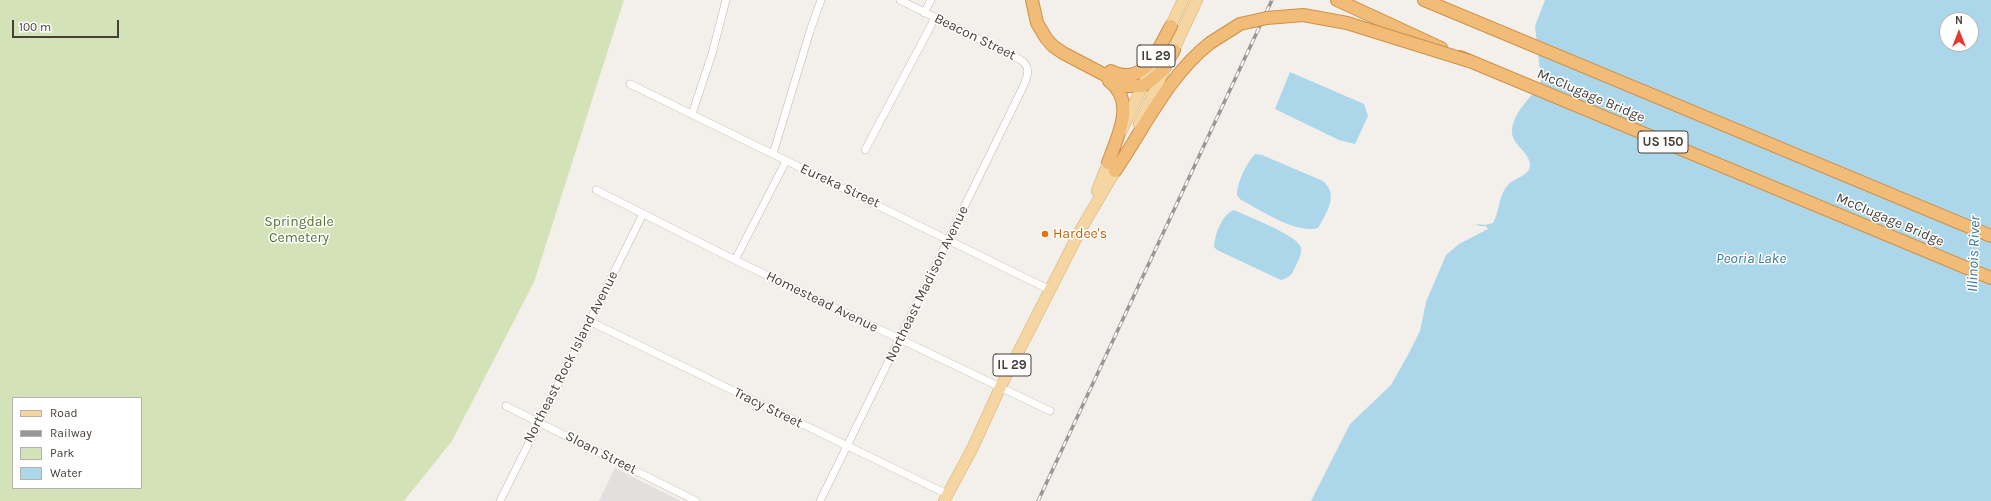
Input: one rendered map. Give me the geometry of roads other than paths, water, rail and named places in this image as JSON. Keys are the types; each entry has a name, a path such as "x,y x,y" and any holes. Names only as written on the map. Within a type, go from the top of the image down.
{"highway":[{"path":"1032,0 1033,13 1041,32 1053,46 1108,81 1117,88 1121,94 1123,103 1123,120 1112,167"},
{"path":"1038,0 1047,29 1059,42 1083,57 1122,76 1134,75 1142,70 1152,58 1171,26"},
{"name":"McClugage Bridge","path":"1337,0 1469,61 1991,278"},
{"name":"McClugage Bridge","path":"1424,0 1991,236"},
{"path":"1112,167 1175,79 1197,54 1210,43 1240,24 1267,18 1303,15 1347,23 1469,61"},
{"path":"1069,56 1126,86 1142,86 1162,71 1174,50"}],"main road":[{"name":"IL 29","path":"945,497 972,449 1000,388 1112,167 1142,86 1183,0"},
{"name":"IL 29","path":"1112,167 1138,128 1197,0"}],"street":[{"path":"692,114 712,54 726,0"},
{"path":"773,154 810,31 821,0"},
{"name":"Beacon Street","path":"900,0 1022,60 1027,65"},
{"path":"924,13 931,0"},
{"path":"865,150 935,18"},
{"name":"Northeast Madison Avenue","path":"820,501 1023,87 1028,76 1027,65"},
{"name":"Eureka Street","path":"630,84 1050,290"},
{"path":"735,260 786,161"},
{"name":"Homestead Avenue","path":"596,190 735,260 1050,411"},
{"name":"Northeast Rock Island Avenue","path":"500,501 538,421 643,214"},
{"name":"Tracy Street","path":"589,321 848,446 945,497"},
{"name":"Sloan Street","path":"506,406 696,501"}],"water":[{"name":"Peoria Lake","path":"1545,0 1991,0 1991,501 1311,501 1350,424 1391,385 1409,353 1420,331 1426,302 1446,255 1459,244 1488,229 1486,226 1475,224 1485,225 1493,223 1504,190 1510,183 1525,174 1530,168 1529,159 1516,143 1512,134 1512,129 1517,114 1534,92 1541,80 1535,26"},
{"path":"1290,72 1364,104 1368,116 1355,144 1339,140 1275,109"},
{"path":"1255,154 1262,155 1323,181 1328,186 1331,198 1330,204 1318,228 1299,228 1278,220 1241,200 1237,195 1240,179 1245,168"},
{"path":"1234,210 1283,232 1298,243 1301,248 1301,254 1289,276 1281,280 1217,250 1214,247 1217,231 1222,221"}],"railway":[{"path":"1038,501 1272,0"}],"place":[{"name":"Hardee's","path":"1045,234"}],"park label":[{"name":"Springdale Cemetery","path":"299,230"}],"water label":[{"name":"Illinois River","path":"1974,254"}]}
